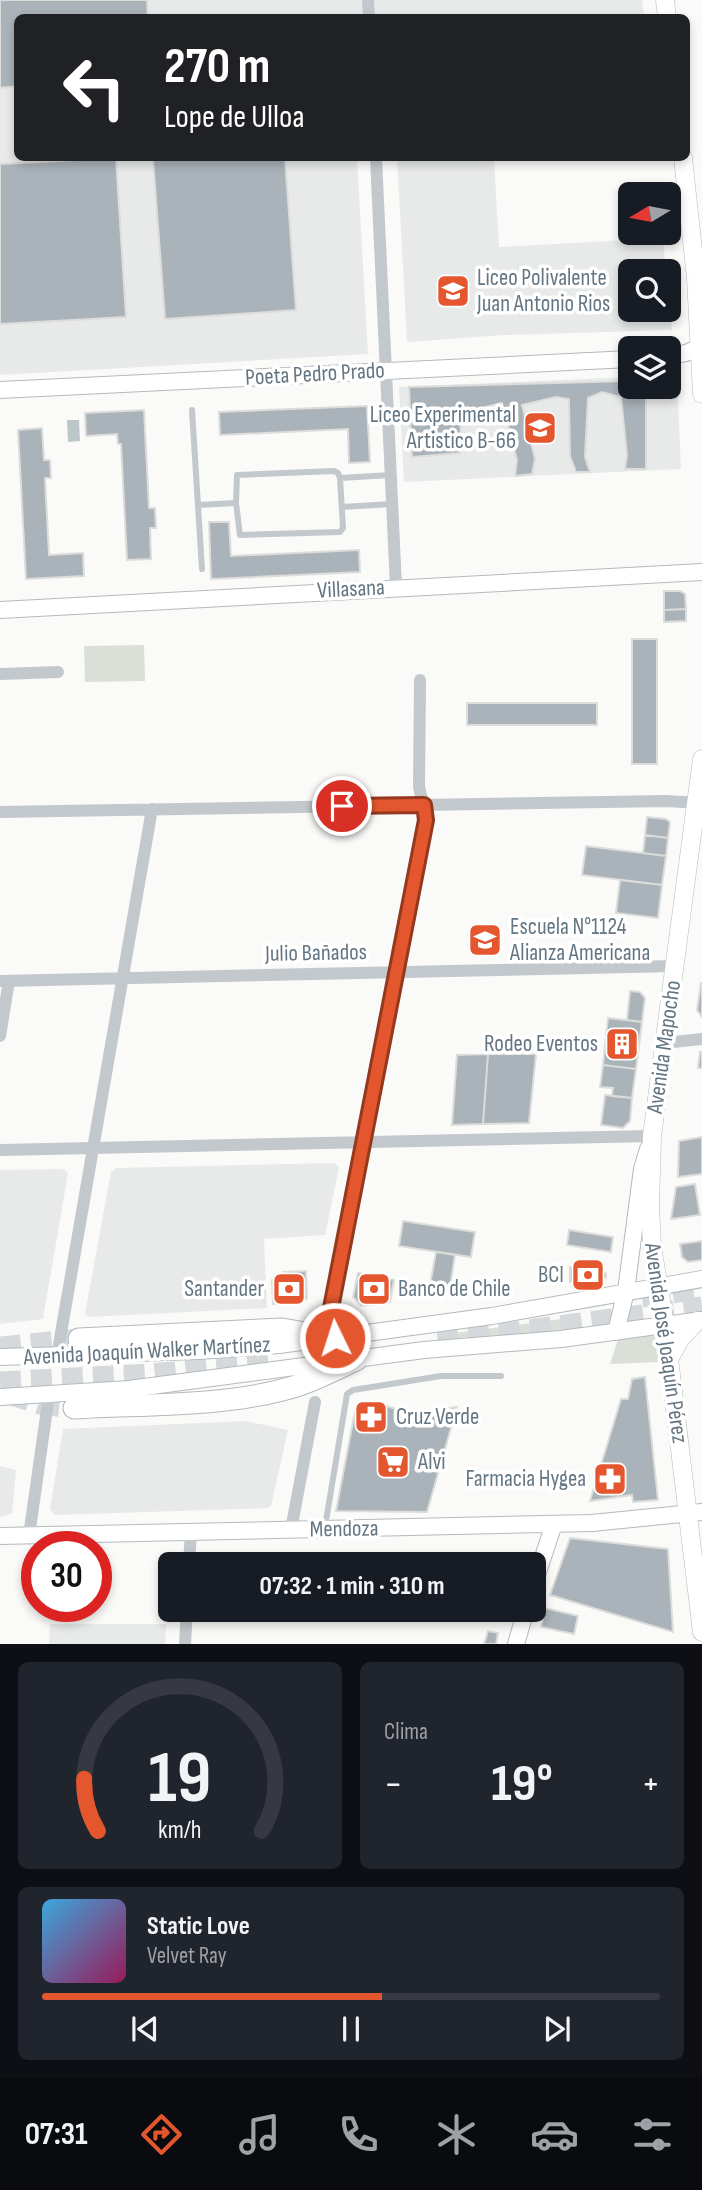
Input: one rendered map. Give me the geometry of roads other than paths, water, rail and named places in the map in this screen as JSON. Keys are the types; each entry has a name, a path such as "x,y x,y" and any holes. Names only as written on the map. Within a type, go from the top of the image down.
{"highway":[{"path":"79,1339 282,1329 335,1338"},
{"path":"74,1408 212,1401 267,1394 311,1381 356,1360"}],"main road":[{"path":"683,161 701,346 702,394"},
{"name":"Avenida Mapocho","path":"652,1136 700,803 702,759"},
{"name":"Avenida José Joaquín Pérez","path":"652,1136 651,1227 669,1359 695,1513 702,1632"},
{"path":"669,1359 681,1338 700,1321"}],"street":[{"path":"376,161 396,587"},
{"path":"681,354 701,346"},
{"name":"Poeta Pedro Prado","path":"0,390 618,360"},
{"name":"Villasana","path":"0,610 702,572"},
{"path":"0,674 58,672"},
{"path":"335,1338 331,1308 425,826 424,805 419,787 420,680"},
{"path":"0,812 666,801 700,803"},
{"path":"57,1356 152,809"},
{"name":"Julio Bañados","path":"5,981 676,966"},
{"path":"0,1036 5,981"},
{"path":"664,1043 702,1039"},
{"path":"0,1150 652,1136"},
{"name":"Avenida Mapocho","path":"616,1332 626,1291 642,1170 652,1136"},
{"name":"Avenida Joaquín Walker Martínez","path":"0,1357 210,1350 335,1338 492,1316 702,1279"},
{"name":"Avenida Joaquín Walker Martínez","path":"0,1396 49,1395 185,1383 424,1350 616,1332 700,1321"},
{"path":"30,1531 49,1395"},
{"path":"291,1530 315,1402"},
{"name":"Mendoza","path":"112,1534 554,1524 695,1513"},
{"path":"545,1552 554,1524"},
{"path":"190,1552 191,1532"},
{"name":"Mendoza","path":"0,1536 21,1536"},
{"path":"185,1644 186,1622"},
{"path":"516,1644 522,1622"}],"lane":[{"path":"192,410 202,569"},
{"path":"334,471 340,478 342,528 340,532 244,537 240,536 236,503 237,475 334,471"},
{"path":"340,478 391,475"},
{"path":"198,505 236,503"},
{"path":"342,507 393,504"},
{"path":"324,1529 347,1394 353,1390 441,1376 501,1376"}],"tunnel":[{"path":"642,1297 702,1289"},
{"path":"438,1342 702,1307"},
{"path":"0,1347 79,1339"},
{"path":"0,1382 151,1374 270,1363"},
{"path":"9,1394 40,1404 74,1408"}],"place":[{"name":"Liceo Polivalente Juan Antonio Rios","path":"453,291"},
{"name":"Liceo Experimental Artistico B-66","path":"540,428"},
{"name":"Escuela N°1124 Alianza Americana","path":"485,940"},
{"name":"Rodeo Eventos","path":"622,1044"},
{"name":"BCI","path":"588,1275"},
{"name":"Santander","path":"289,1289"},
{"name":"Banco de Chile","path":"374,1289"},
{"name":"Cruz Verde","path":"371,1417"},
{"name":"Alvi","path":"393,1462"},
{"name":"Farmacia Hygea","path":"610,1479"}]}
